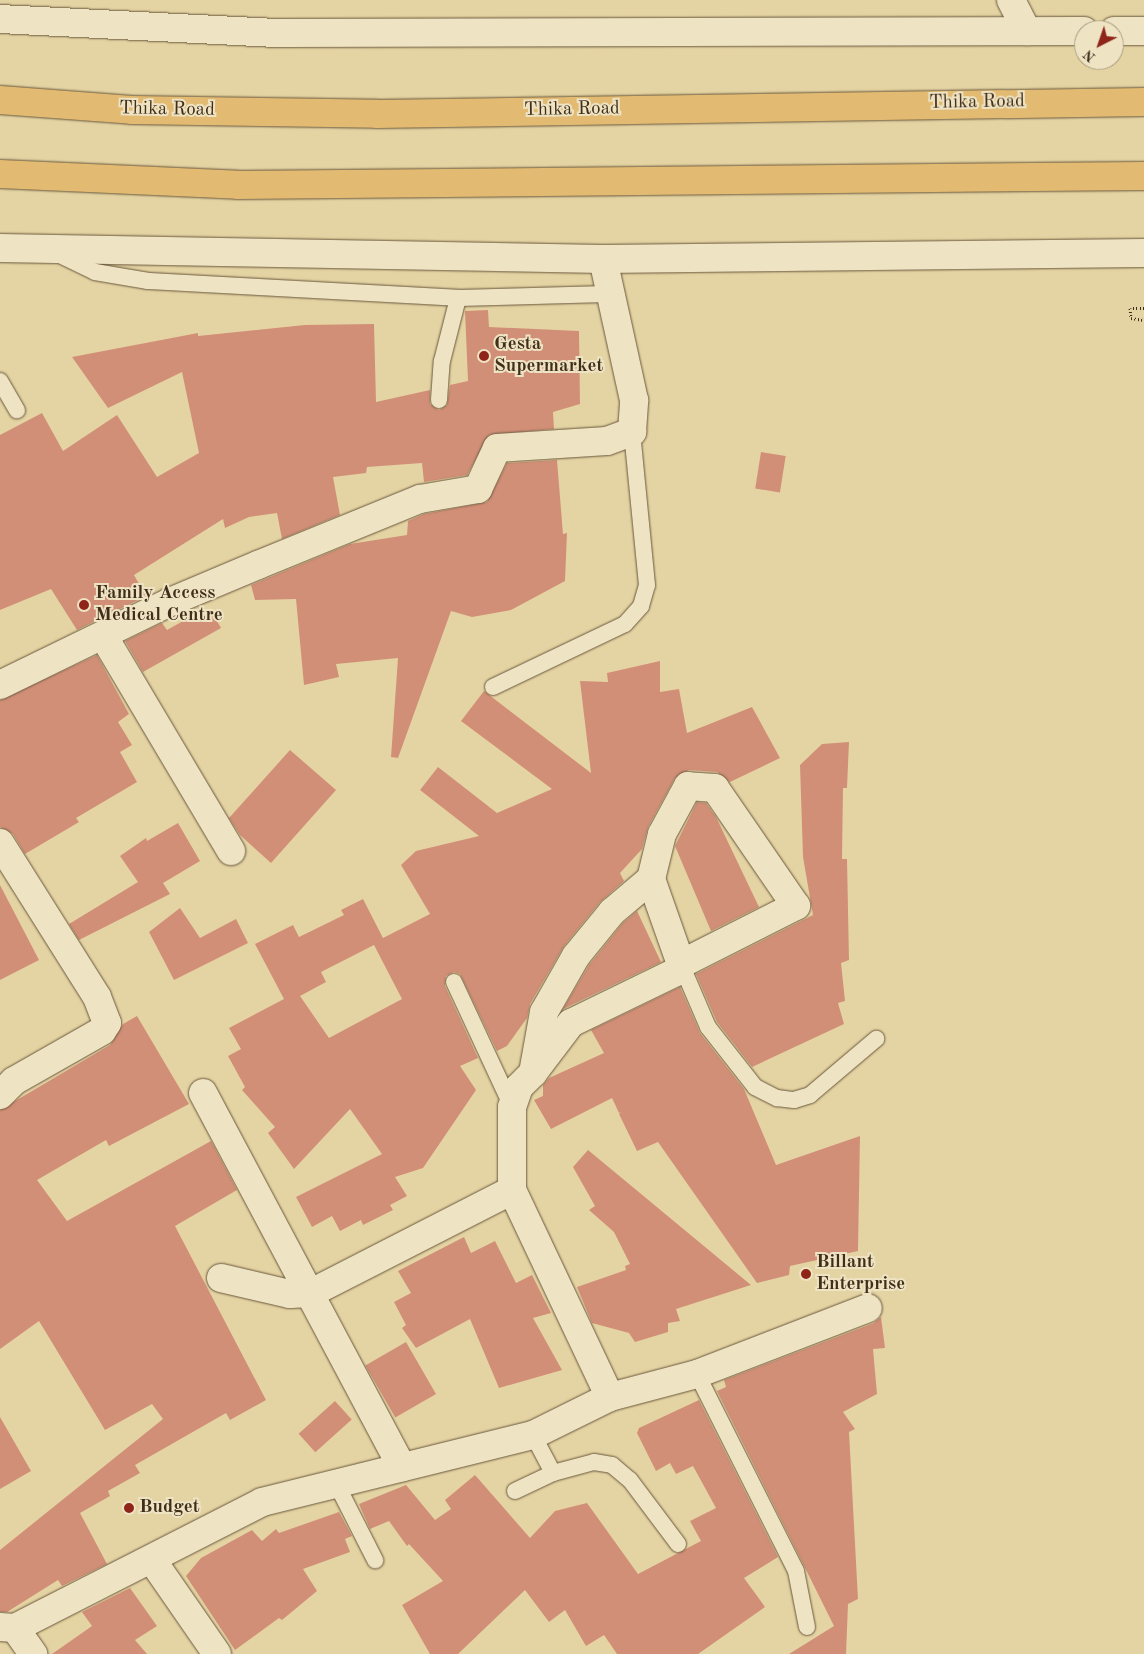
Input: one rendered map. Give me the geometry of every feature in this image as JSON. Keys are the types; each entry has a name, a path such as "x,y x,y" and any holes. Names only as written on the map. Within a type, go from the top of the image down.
{"highway":[{"name":"Thika Road","path":"0,100 132,110 377,114 1144,102"},
{"path":"0,174 238,185 1144,176"}],"street":[{"path":"1011,0 1027,31"},
{"path":"0,19 281,33 1074,31"},
{"path":"1124,30 1144,30"},
{"path":"0,248 603,259 1144,253"},
{"path":"0,685 104,637 179,599 420,499 478,489 498,448 607,441 632,432 636,418 634,400 608,294 603,259"},
{"path":"104,637 231,851"},
{"path":"610,1397 512,1190 512,1107 519,1088 533,1073 571,1022 676,972 681,964 796,906 715,788 688,786 662,834 651,879 681,964"},
{"path":"0,843 97,997 107,1023 102,1031 14,1081 0,1095"},
{"path":"533,1073 544,1012 576,956 612,912 651,879"},
{"path":"203,1093 402,1467"},
{"path":"221,1278 290,1294 311,1293 512,1190"},
{"path":"33,1654 7,1628 152,1560 262,1502 296,1496 335,1482 532,1435 610,1397 697,1374 868,1308"},
{"path":"152,1560 217,1654"}],"lane":[{"path":"47,249 96,272 148,281 458,298 608,294"},
{"path":"438,400 442,360 458,298"},
{"path":"0,381 17,411"},
{"path":"493,687 625,624 641,606 647,585 632,432"},
{"path":"681,964 708,1027 755,1087 777,1098 794,1100 810,1094 876,1039"},
{"path":"454,982 512,1107"},
{"path":"697,1374 796,1571 807,1627"},
{"path":"532,1435 554,1473"},
{"path":"515,1491 554,1473 594,1462 612,1465 630,1480 678,1544"},
{"path":"335,1482 375,1560"}],"path":[{"path":"1144,308 1130,308 1131,318 1144,320"}],"building":[{"path":"488,310 489,327 579,331 580,404 553,412 554,429 489,435 467,475 424,482 422,463 367,467 366,473 333,477 340,515 282,539 277,513 249,517 225,528 223,519 134,575 146,596 77,630 51,589 0,610 0,435 42,413 63,451 117,415 157,477 199,453 182,372 108,408 72,357 198,333 198,336 305,325 374,324 376,402 430,390 430,404 439,410 447,405 450,385 468,381 465,311"},
{"path":"761,452 786,456 780,492 755,489"},
{"path":"557,460 563,534 567,533 565,581 511,610 472,617 451,611 398,758 391,757 398,658 336,664 339,677 304,685 296,599 255,600 251,585 350,544 407,535 408,521 424,514 487,502 507,463"},
{"path":"201,611 211,611 221,628 143,672 125,641 162,623 167,630"},
{"path":"97,655 129,714 118,722 132,745 120,752 137,782 76,818 79,822 25,854 13,834 0,827 0,700"},
{"path":"660,661 660,692 679,689 687,733 752,707 780,758 730,782 717,772 689,770 675,778 648,827 642,849 620,873 624,881 600,902 564,946 530,1004 527,1018 507,1046 497,1051 460,974 454,972 446,976 445,986 478,1058 460,1066 476,1090 423,1168 395,1177 407,1196 390,1205 393,1210 363,1225 361,1220 340,1231 332,1216 312,1227 296,1197 382,1154 350,1109 294,1169 268,1133 275,1127 242,1090 245,1087 228,1056 241,1049 229,1028 284,999 255,944 293,925 299,937 344,915 341,910 363,899 383,938 430,914 401,865 416,851 479,836 420,790 438,767 497,813 552,789 461,721 484,691 591,773 580,681 608,682 607,673","holes":["374,945 402,999 329,1038 300,996 326,982 321,972"]},
{"path":"849,742 847,788 843,788 842,859 847,859 849,960 841,963 845,1001 838,1003 844,1024 752,1067 717,1022 696,974 813,915 803,857 800,765 822,744"},
{"path":"290,750 336,790 271,863 240,835 229,818"},
{"path":"697,802 706,803 716,817 759,907 711,931 675,846"},
{"path":"178,823 200,861 163,883 170,894 79,940 69,924 138,882 120,856 146,838 147,841"},
{"path":"0,885 39,960 0,980"},
{"path":"180,908 200,938 236,919 248,943 174,980 149,932"},
{"path":"637,911 661,962 563,1009 589,965 623,923"},
{"path":"680,987 700,1033 744,1089 776,1165 860,1136 858,1251 790,1266 789,1275 757,1283 658,1142 637,1151 619,1114 621,1112 619,1113 612,1098 551,1129 534,1100 543,1096 543,1085 549,1078 604,1053 591,1030"},
{"path":"137,1016 189,1104 109,1146 106,1140 37,1180 67,1221 211,1141 237,1190 175,1226 266,1400 230,1420 226,1413 135,1465 140,1473 108,1491 110,1496 80,1513 107,1564 62,1586 58,1580 7,1612 0,1612 0,1550 163,1419 152,1404 105,1430 39,1321 0,1349 0,1110 110,1045 123,1024"},
{"path":"588,1150 751,1285 676,1309 680,1321 668,1323 668,1332 635,1342 629,1333 592,1323 577,1287 626,1270 625,1266 630,1264 614,1232 589,1210 595,1206 573,1167"},
{"path":"464,1237 471,1253 495,1241 516,1283 532,1275 551,1313 533,1318 562,1370 499,1388 470,1319 416,1348 402,1328 406,1325 394,1302 411,1293 398,1271"},
{"path":"881,1317 885,1348 873,1349 877,1394 843,1412 855,1429 849,1432 858,1599 848,1604 846,1654 789,1654 834,1626 717,1391 726,1387 724,1380 874,1323"},
{"path":"406,1342 436,1394 395,1417 365,1366"},
{"path":"699,1400 778,1557 744,1578 765,1607 698,1654 617,1654 604,1635 586,1646 565,1610 549,1622 525,1590 458,1654 430,1654 402,1605 443,1581 409,1544 407,1546 389,1521 370,1529 359,1504 406,1485 435,1520 451,1509 445,1500 475,1475 530,1538 555,1511 587,1503 638,1574 701,1541 690,1521 716,1508 693,1466 676,1474 670,1463 656,1471 637,1433 639,1428"},
{"path":"335,1401 352,1420 315,1452 299,1434"},
{"path":"0,1417 31,1471 0,1489"},
{"path":"339,1512 352,1536 345,1539 350,1552 303,1569 317,1591 282,1620 279,1618 235,1650 186,1576 201,1558 252,1530 262,1541 276,1529 279,1533"},
{"path":"130,1588 157,1626 135,1640 147,1654 52,1654 92,1626 82,1612"}],"place":[{"name":"Gesta Supermarket","path":"484,356"},
{"name":"Family Access Medical Centre","path":"84,605"},
{"name":"Billant Enterprise","path":"806,1274"},
{"name":"Budget","path":"129,1508"}]}
